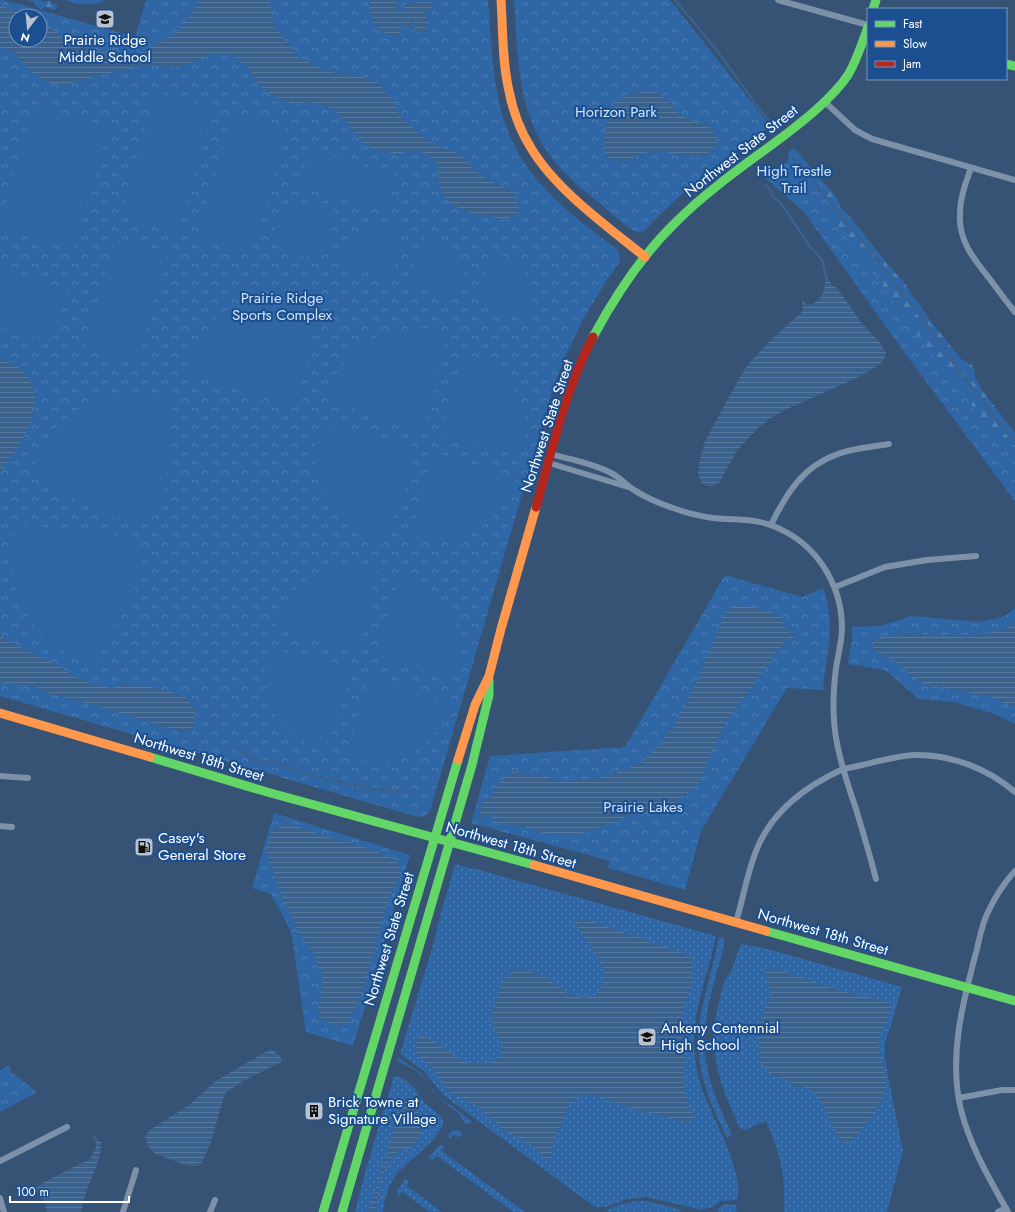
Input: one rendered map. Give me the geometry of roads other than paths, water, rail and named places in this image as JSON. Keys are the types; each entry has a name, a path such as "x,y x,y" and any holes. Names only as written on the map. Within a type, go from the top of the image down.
{"main road":[{"path":"501,0 508,89 526,141 536,158 560,186 645,256"},
{"name":"Northwest State Street","path":"324,1212 379,1021 475,705 489,676 501,629 571,388 590,343 621,289 645,256 666,232 718,185 767,149 825,102 837,89 848,75 860,51 867,29"},
{"name":"Northwest State Street","path":"342,1212 474,758 489,695 489,676"},
{"name":"Northwest 18th Street","path":"0,713 267,792 1015,1001"}],"street":[{"path":"778,0 867,26"},
{"path":"825,102 855,130 872,139 1015,180"},
{"path":"971,168 960,207 962,236 974,258 1015,312"},
{"path":"771,525 786,494 810,470 836,454 889,444"},
{"path":"552,454 596,466 610,472 621,479 629,487"},
{"path":"549,463 629,487 661,504 689,513 714,518 749,520 771,525 791,535 809,549 821,563 835,587 840,608 842,630 834,681 836,742 876,879"},
{"path":"835,587 885,567 927,560 976,556"},
{"path":"736,922 756,850 774,821 782,811 804,791 818,782 843,770 913,755 936,757 951,759 978,768 999,779 1015,792"},
{"path":"0,776 28,778"},
{"path":"0,826 12,827"},
{"path":"998,1212 1007,1210 978,1155 963,1118 956,1068 962,1008 980,933 985,918 997,895 1015,871"},
{"path":"959,1098 1002,1090 1015,1090"},
{"path":"0,1161 67,1127"},
{"path":"122,1212 136,1170"},
{"path":"0,1198 4,1212"},
{"path":"210,1212 214,1200"}],"waterway":[{"path":"675,0 715,48 768,119"},
{"path":"793,158 797,164 808,170 820,191 871,251 932,332 964,378 1015,443"},
{"path":"765,185 769,188 773,197 778,200 787,212 811,248 822,260 826,277"},
{"path":"239,751 260,761 274,762 315,776 342,783 361,787 411,793"}],"place":[{"name":"Prairie Ridge Middle School","path":"105,19"},
{"name":"Casey's General Store","path":"144,847"},
{"name":"Ankeny Centennial High School","path":"647,1037"},
{"name":"Brick Towne at Signature Village","path":"314,1111"}],"park label":[{"name":"Horizon Park","path":"616,112"},
{"name":"High Trestle Trail","path":"794,180"},
{"name":"Prairie Ridge Sports Complex","path":"282,306"},
{"name":"Prairie Lakes","path":"643,807"}]}
